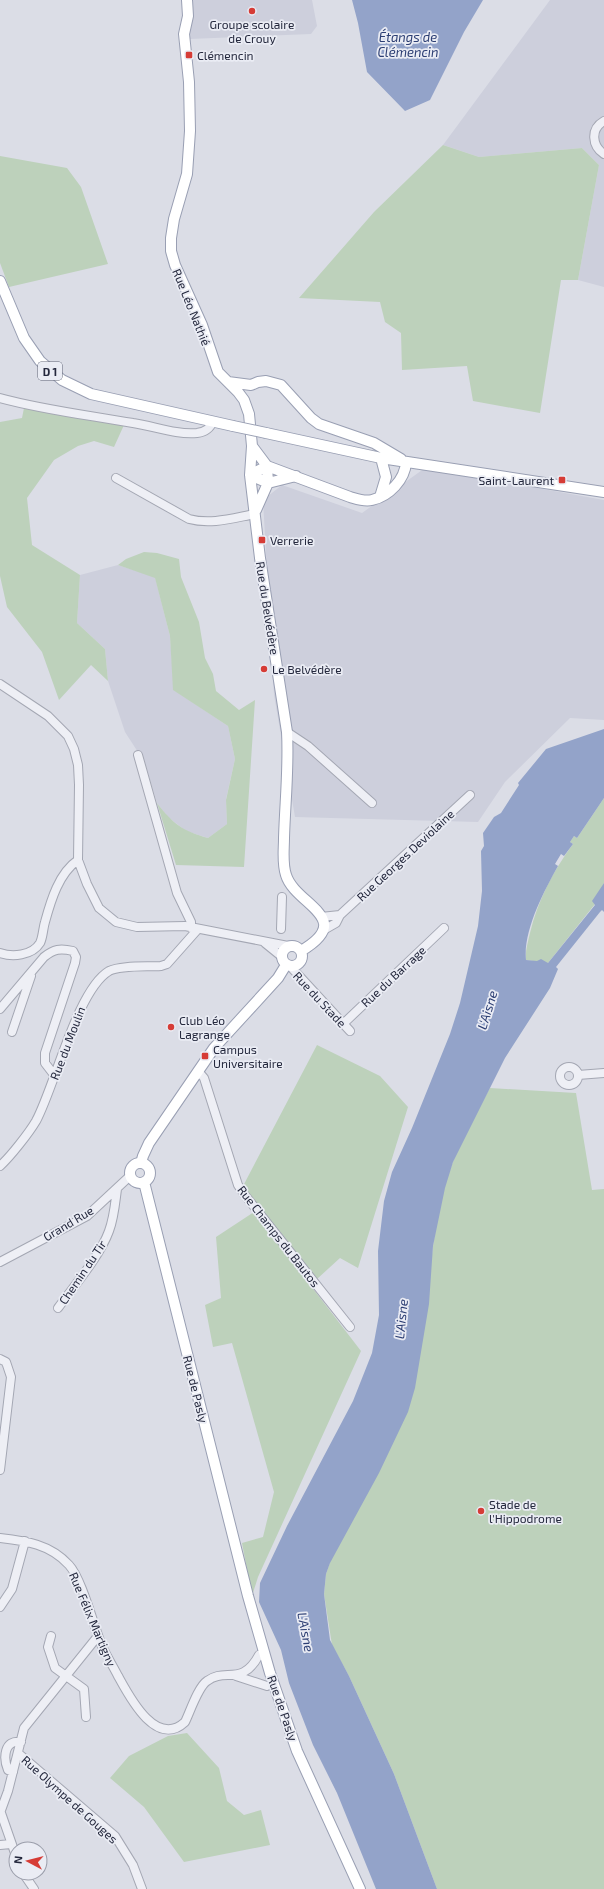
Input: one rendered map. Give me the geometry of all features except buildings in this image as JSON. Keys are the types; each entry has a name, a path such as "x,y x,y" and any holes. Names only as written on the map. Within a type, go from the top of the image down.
{"main road":[{"name":"Rue Léo Nathié","path":"181,0 185,25"},
{"name":"Rue Léo Nathié","path":"187,0 188,16 184,34 189,82 190,132 187,174 174,219 171,238 172,251 175,265 202,325 218,372 244,400"},
{"name":"D 1","path":"0,281 24,338 46,367 69,384 91,394 381,458 604,492"},
{"path":"244,400 251,386 258,382 266,381 281,385 311,418 319,424 374,443 406,462 403,475 397,484 380,496 371,500 362,501 267,466 250,475"},
{"path":"228,382 251,386"},
{"name":"Rue du Belvédère","path":"244,400 249,414 251,428 252,446 250,475 254,514 287,732 288,756 285,802 284,867 291,884 322,917"},
{"path":"252,446 267,466 268,483 254,514"},
{"path":"380,496 386,477 381,458"},
{"path":"250,475 268,483 296,476"},
{"path":"322,917 324,925 322,931"},
{"name":"Rue Georges Deviolaine","path":"301,951 320,937 322,931"},
{"path":"141,1163 149,1143 214,1048 278,978 286,962 283,950 288,946 296,947 301,951 302,958 298,965 286,962"},
{"path":"141,1163 147,1166 150,1173 144,1182 137,1183 130,1176 132,1166 141,1163"},
{"name":"Rue de Pasly","path":"144,1182 248,1596 270,1673 297,1751"},
{"name":"Rue de Pasly","path":"248,1596 253,1633 267,1686 280,1719 297,1751 360,1889"}],"street":[{"path":"603,120 597,127 594,139 598,150 604,154"},
{"path":"0,398 26,405 134,423 183,433 204,432 209,429 213,421"},
{"path":"116,478 189,519 201,522 216,521 254,514"},
{"path":"0,684 48,716 68,736 74,749 78,765 79,785 78,860 99,908 116,922 137,927 195,928 264,943 273,942 288,946"},
{"path":"287,732 308,746 372,803"},
{"path":"138,755 178,893 195,928"},
{"name":"Rue Georges Deviolaine","path":"322,931 336,924 340,915 470,795"},
{"path":"0,953 8,955 26,954 39,943 59,882 70,865 78,860"},
{"path":"281,928 282,897"},
{"path":"322,917 340,915"},
{"name":"Rue du Moulin","path":"0,1166 36,1121 83,1002 101,978 109,971 119,968 161,966 167,964 173,959 195,928"},
{"name":"Rue du Barrage","path":"343,1024 444,928"},
{"name":"Rue du Stade","path":"264,943 286,962 350,1031"},
{"path":"0,1009 44,957 59,948 73,951 76,957 76,963 45,1053 45,1063 55,1076"},
{"path":"12,1032 33,970"},
{"name":"Rue Champs du Bautos","path":"198,1071 204,1078 238,1185 350,1327"},
{"path":"578,1075 604,1073"},
{"name":"Grand Rue","path":"0,1262 87,1216 130,1176"},
{"name":"Chemin du Tir","path":"58,1308 84,1273 109,1233 114,1217 117,1189"},
{"path":"0,1359 6,1362 11,1377 0,1470"},
{"name":"Rue Félix Martigny","path":"0,1538 26,1541 50,1549 70,1566 78,1582 103,1649 136,1707 144,1718 155,1725 173,1729 180,1726 185,1722 206,1681 245,1672 254,1664 259,1655"},
{"path":"0,1607 12,1588 26,1541"},
{"path":"52,1636 48,1647 55,1668 84,1689 86,1717"},
{"path":"10,1841 1,1813 24,1728 98,1636"},
{"name":"Rue Félix Martigny","path":"235,1675 267,1686"},
{"path":"13,1772 8,1770 5,1763 5,1751 14,1741 21,1742"},
{"name":"Rue Olympe de Gouges","path":"18,1753 115,1836 133,1865 142,1889"}],"shaded area":[{"name":"Groupe scolaire de Crouy","path":"189,0 312,0 317,26 311,34 190,39 189,31 192,23"},
{"path":"550,0 604,0 604,287 578,280 599,165 582,148 479,157 443,145"},
{"path":"425,468 604,500 604,720 570,718 505,782 478,822 295,817 274,695 263,500 282,485 362,513"},
{"path":"118,565 155,577 170,636 174,690 228,726 235,759 226,799 227,824 208,838 186,831 168,817 157,803 145,763 125,732 108,681 105,649 77,623 80,575"}],"green space":[{"path":"443,145 479,157 582,148 599,165 578,280 561,280 540,413 473,401 467,366 402,370 401,333 385,322 380,302 299,298 374,212"},
{"path":"0,156 67,168 81,187 108,264 9,287 0,263"},
{"path":"24,408 124,425 114,447 94,441 78,446 54,460 27,498 32,545 80,575 77,623 105,649 108,681 91,665 59,700 42,652 7,607 0,576 0,422 22,418"},
{"path":"144,552 157,553 179,559 181,577 199,622 205,658 213,674 216,691 239,710 255,700 244,867 176,865 157,803 179,826 192,833 208,838 227,824 226,800 235,759 228,726 173,690 170,636 155,578 118,565 126,559"},
{"path":"604,798 604,883 595,904 548,963 526,960 527,946 533,921 547,886 573,844 570,842 574,836 577,838"},
{"path":"317,1045 380,1076 408,1107 358,1268 340,1258 317,1279 242,1188"},
{"name":"Stade de l'Hippodrome","path":"490,1088 576,1093 592,1190 604,1189 604,1889 437,1889 394,1774 349,1676 332,1645 324,1594 326,1574 430,1272 438,1214 449,1172 466,1132"},
{"path":"254,1212 361,1351 258,1577 252,1596 242,1543 263,1537 274,1492 232,1343 213,1347 205,1305 221,1298 216,1237"},
{"path":"187,1733 219,1768 227,1801 244,1815 261,1810 270,1845 184,1862 144,1807 110,1778 129,1756 168,1736"}],"water":[{"name":"Étangs de Clémencin","path":"352,0 483,0 464,32 430,100 405,111 367,72"},
{"name":"L'Aisne","path":"604,729 604,798 577,838 574,836 570,842 573,844 564,856 561,854 555,864 558,866 541,899 531,924 526,949 526,960 537,961 541,959 548,963 595,905 592,901 604,883 604,912 602,910 600,912 556,967 558,969 550,988 505,1058 453,1162 445,1188 433,1246 429,1304 415,1388 408,1412 379,1473 330,1563 326,1574 324,1594 330,1640 349,1676 394,1774 437,1889 376,1889 337,1793 313,1745 289,1683 281,1650 259,1602 260,1583 287,1526 353,1401 372,1353 379,1315 378,1251 384,1201 392,1172 412,1128 450,1034 460,1003 478,926 482,891 481,851 484,846 483,833 494,817 501,813 519,785 518,783 546,749"}],"place":[{"name":"Groupe scolaire de Crouy","path":"252,11"},
{"name":"Clémencin","path":"189,55"},
{"name":"Saint-Laurent","path":"562,480"},
{"name":"Verrerie","path":"262,540"},
{"name":"Le Belvédère","path":"264,669"},
{"name":"Club Léo Lagrange","path":"171,1027"},
{"name":"Campus Universitaire","path":"205,1056"},
{"name":"Stade de l'Hippodrome","path":"481,1511"}]}
